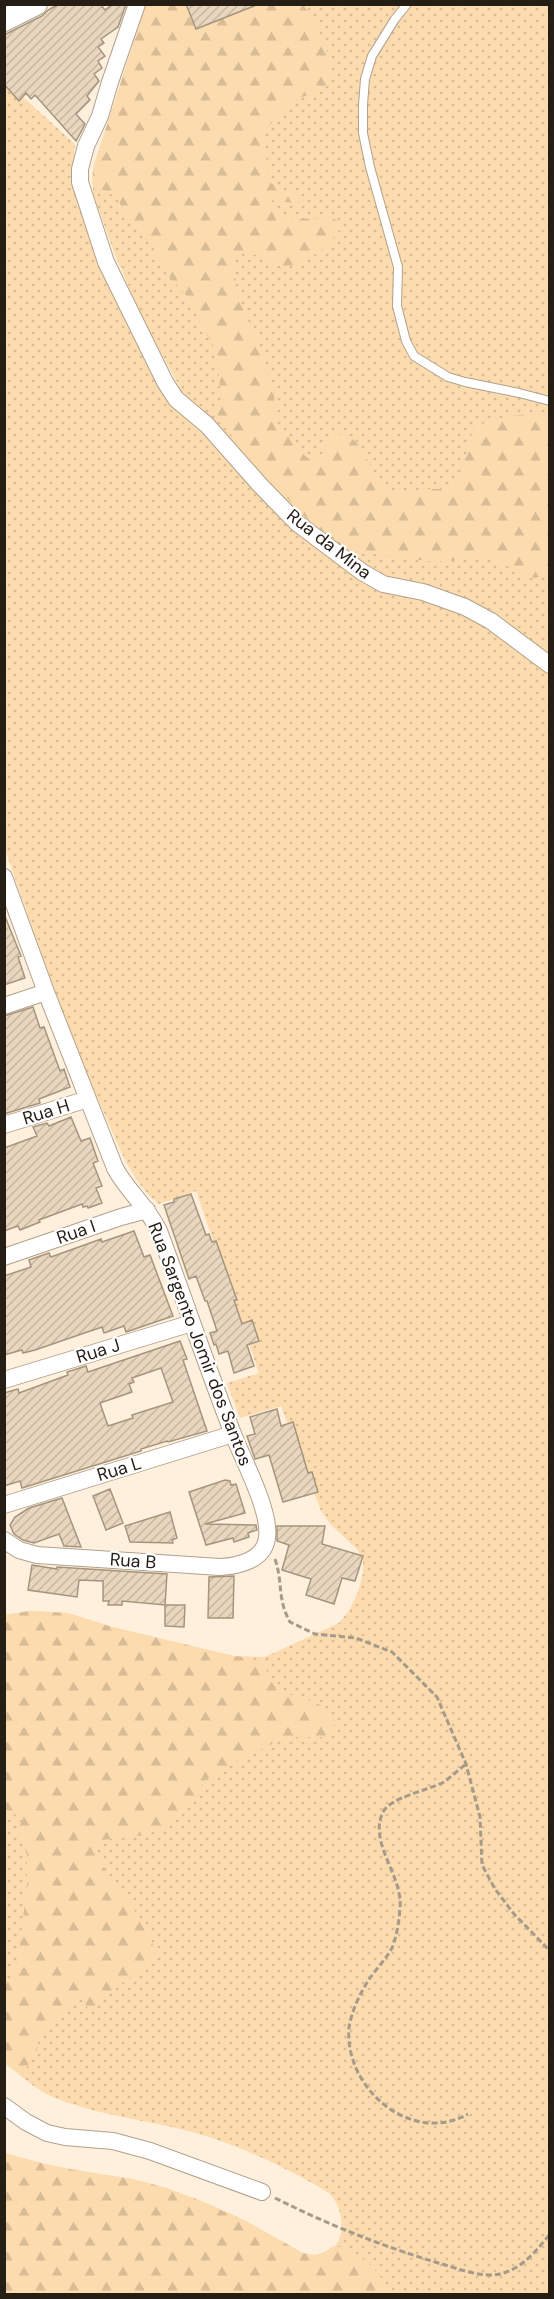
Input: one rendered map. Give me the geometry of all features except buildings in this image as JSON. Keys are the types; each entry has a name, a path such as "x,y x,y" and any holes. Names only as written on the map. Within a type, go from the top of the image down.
{"street":[{"path":"4,20 36,4"},
{"name":"Rua da Mina","path":"137,4 100,116 86,146 80,170 80,182 106,262 153,361 176,399 207,425 297,523 372,578 383,584 423,592 465,607 491,621 549,665"},
{"name":"Rua Sargento Jomir dos Santos","path":"4,877 46,992 120,1177 147,1209 159,1231 233,1434 263,1508 267,1531 264,1546"},
{"path":"4,1006 46,992"},
{"name":"Rua H","path":"4,1125 88,1099"},
{"name":"Rua I","path":"4,1257 147,1209"},
{"name":"Rua J","path":"4,1380 192,1323"},
{"name":"Rua L","path":"4,1505 233,1434"},
{"name":"Rua B","path":"4,1540 19,1550 37,1555 220,1567 245,1563 264,1546"},
{"path":"4,2106 26,2122 47,2133 112,2141 150,2151 262,2192"}],"lane":[{"path":"407,4 372,56 365,79 363,105 363,133 370,166 398,267 397,306 406,341 414,356 448,376 549,401"}],"path":[{"path":"264,1546 276,1561 280,1598 283,1610 290,1622 315,1634 356,1638 392,1652 437,1697 466,1764 480,1816 482,1865 495,1889 514,1914 549,1951"},
{"path":"466,1764 446,1780 394,1802 384,1810 380,1822 380,1838 397,1880 401,1901 399,1924 392,1946 358,2001 349,2025 349,2045 355,2069 363,2084 390,2109 406,2118 440,2124 455,2121 468,2114"},
{"path":"262,2192 315,2218 368,2240 436,2262 484,2274 500,2274 523,2262 531,2257 549,2234"}],"green space":[{"path":"146,5 549,5 549,2294 5,2294 5,2153 53,2166 127,2179 175,2191 230,2214 279,2243 305,2254 325,2253 333,2248 341,2232 342,2221 335,2201 329,2193 281,2167 196,2133 88,2109 53,2097 34,2086 5,2063 5,1615 30,1611 68,1613 112,1627 234,1656 265,1657 339,1623 349,1611 358,1592 363,1573 363,1559 356,1548 331,1525 321,1511 281,1406 240,1418 227,1383 259,1373 196,1191 159,1204 133,1174 115,1139 64,1017 5,849 4,80 75,144 72,175 167,395 181,389 146,326 115,255 93,193 93,168"},
{"path":"146,5 303,5 319,30 328,54 332,75 327,86 294,102 261,134 269,182 303,200 295,203 269,200 274,213 294,219 332,218 341,222 341,228 321,250 295,264 275,265 246,252 241,252 234,261 236,291 260,349 274,394 278,423 310,459 321,456 329,437 341,434 350,437 358,444 376,476 384,484 393,490 406,492 444,489 455,483 462,470 475,427 511,416 549,417 549,574 535,578 489,557 435,562 359,552 321,530 303,515 247,455 221,422 217,413 221,399 217,353 185,294 165,272 151,243 131,222 116,197 92,184 93,168"},
{"path":"30,1611 68,1613 112,1627 257,1661 263,1665 276,1686 284,1692 326,1708 334,1721 333,1731 323,1737 293,1737 280,1740 222,1769 204,1781 184,1813 156,1831 145,1835 102,1840 98,1852 101,1863 148,1932 154,1952 152,1961 118,1986 95,2008 89,2010 81,1997 44,2028 40,2034 36,2054 21,2075 4,2063 5,1986 18,1960 27,1885 27,1855 18,1828 23,1819 5,1809 4,1615"},
{"path":"5,2153 56,2167 133,2179 167,2188 246,2221 303,2253 315,2255 334,2246 344,2248 368,2263 392,2294 5,2294"}]}
